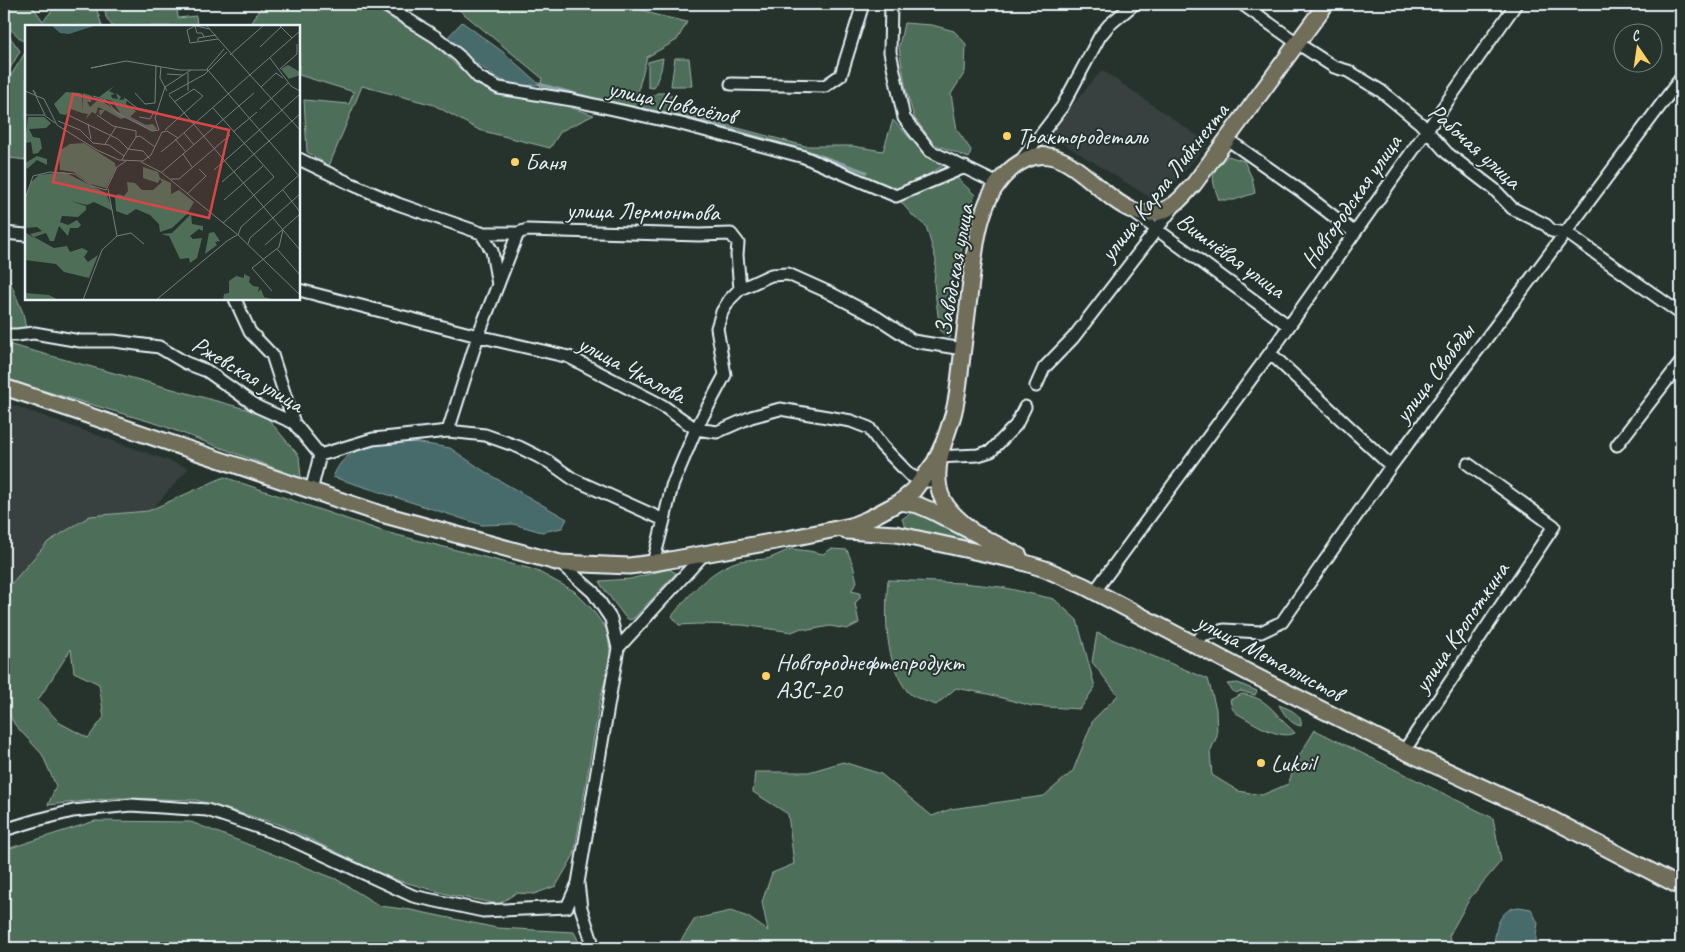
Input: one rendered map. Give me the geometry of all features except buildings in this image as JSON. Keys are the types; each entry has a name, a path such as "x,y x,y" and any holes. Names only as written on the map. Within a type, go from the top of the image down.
{"main road":[{"name":"улица Карла Либкнехта","path":"1180,199 1227,139 1326,4"},
{"name":"Вишнёвая улица","path":"1019,163 1036,156 1054,157 1064,161 1132,211"},
{"name":"Заводская улица","path":"938,457 953,413 979,231 987,201 1006,174 1019,163"},
{"path":"1132,211 1153,214 1168,209 1180,199"},
{"path":"4,387 381,514 560,563 629,566 653,564 851,526 895,505 922,481 938,457"},
{"path":"938,457 939,490 946,505 970,529"},
{"path":"895,505 918,505 970,529 1045,569"},
{"path":"895,505 896,534"},
{"name":"улица Металлистов","path":"818,533 842,530 896,534 1010,559 1045,569 1095,591 1253,675 1404,751 1548,818 1681,887"}],"street":[{"name":"улица Новосёлов","path":"382,4 436,37 459,56 478,77 499,88 572,100 681,124 804,157 896,196 965,167"},
{"path":"731,84 825,86 841,75 863,4"},
{"path":"891,4 890,52 904,118 930,151 998,184"},
{"name":"Заводская улица","path":"1019,163 1062,107 1100,36 1109,24 1134,4"},
{"name":"Рабочая улица","path":"1242,4 1334,67 1348,71 1381,91 1427,131 1447,153 1494,189 1512,208 1546,225 1552,231 1566,233 1681,314"},
{"name":"Новгородская улица","path":"1095,591 1270,353 1516,4"},
{"name":"улица Свободы","path":"1196,644 1202,635 1224,630 1261,632 1282,622 1391,466 1681,78"},
{"path":"1227,139 1301,191 1355,233"},
{"name":"улица Лермонтова","path":"300,159 398,204 481,233 518,233 527,230 698,235 731,234 738,243 737,256 740,289"},
{"name":"улица Карла Либкнехта","path":"1036,386 1044,368 1073,338 1180,199"},
{"name":"Вишнёвая улица","path":"1132,211 1289,326"},
{"path":"4,233 25,235"},
{"path":"481,233 492,251 498,285"},
{"path":"448,431 478,336 518,233"},
{"path":"653,564 672,486 696,429 725,375 717,328 722,312 730,299 740,289 771,275 788,274 878,318 913,341 963,349"},
{"name":"улица Чкалова","path":"300,290 478,336 569,357 663,406 696,429 717,432 751,417 780,410 851,421 869,428 882,446 901,466 910,475 922,481"},
{"path":"238,301 250,332 272,355 294,423"},
{"name":"Ржевская улица","path":"4,335 17,336 34,333 80,341 114,340 159,347 186,363 207,371 258,407 294,423 320,455"},
{"path":"1270,353 1391,466"},
{"path":"1617,446 1681,362"},
{"path":"938,457 978,455 991,451 1016,426 1025,408"},
{"path":"311,491 320,455 373,439 448,431 485,435 518,447 549,462 573,479 664,520"},
{"name":"улица Кропоткина","path":"1404,751 1554,526 1468,464"},
{"path":"922,481 938,481"},
{"path":"618,648 704,554"},
{"path":"560,563 593,592 611,619 618,648 578,883 567,907"},
{"path":"4,830 37,820 83,810 131,805 207,810 281,835 413,896 483,911 582,908"},
{"path":"578,883 582,908 594,948"}],"shaded area":[{"path":"1102,70 1208,143 1166,193 1154,200 1048,134"},
{"path":"4,402 189,468 63,608 4,632"}],"green space":[{"path":"4,4 31,4 43,21 58,4 95,4 102,25 25,25 25,43 4,23"},
{"path":"104,4 201,4 177,7 178,18 196,16 197,25 111,25 106,17"},
{"path":"263,4 368,4 434,44 458,67 493,93 557,103 594,115 561,131 550,148 479,130 434,105 362,86 329,166 307,152 304,100 349,104 354,92 300,75 300,25 251,25"},
{"path":"452,4 627,4 656,15 687,22 677,40 647,57 639,87 638,99 633,111 540,91 542,78"},
{"path":"904,23 932,25 954,31 966,44 965,72 951,94 957,130 971,150 969,158 934,144 914,117 906,90 899,47"},
{"path":"4,29 20,51 8,72 4,69"},
{"path":"25,53 25,160 9,158 4,167 4,73 10,77"},
{"path":"663,58 661,70 654,88 648,87 648,62"},
{"path":"675,58 689,58 692,86 671,86"},
{"path":"657,93 672,96 675,105 683,112 695,111 704,119 805,146 852,146 883,151 893,120 923,151 945,165 913,183 894,191 859,177 640,113 644,104"},
{"path":"1228,156 1244,161 1252,178 1255,193 1234,200 1219,200 1213,176 1217,167"},
{"path":"957,178 975,195 965,222 950,338 940,331 934,283 936,260 926,226 914,217 900,201"},
{"path":"4,274 7,274 23,313 26,329 4,329"},
{"path":"4,343 264,414 299,456 301,478 158,424 4,379"},
{"path":"224,477 385,532 535,570 574,591 591,608 607,630 611,657 600,700 574,855 556,886 534,894 516,893 499,904 450,895 390,878 281,825 196,800 115,798 48,805 56,786 42,754 15,725 4,705 4,592 48,542 90,516 148,511","holes":["71,649 74,672 99,684 104,717 88,738 60,723 38,700"]},
{"path":"912,512 987,544 986,547 910,530 905,526 902,519"},
{"path":"791,549 823,554 831,549 847,550 857,582 851,591 860,593 860,598 855,603 859,623 847,629 830,626 809,630 801,628 792,632 742,625 679,625 672,616 700,584 726,566 740,561 768,559"},
{"path":"669,569 676,573 630,620 625,617 600,581 630,579"},
{"path":"888,580 962,583 1001,587 1054,599 1077,620 1095,687 1080,709 1032,706 988,694 956,688 936,705 921,700 908,692 900,680 890,653 886,608"},
{"path":"1097,633 1208,679 1216,709 1217,736 1210,752 1212,775 1238,791 1262,795 1288,784 1299,756 1315,730 1493,818 1501,861 1470,898 1449,936 1451,948 676,948 695,919 731,911 748,917 768,931 762,902 772,873 794,864 788,814 753,792 755,772 809,772 843,762 881,774 932,816 951,809 1044,796 1073,771 1093,720 1118,695 1092,662"},
{"path":"1238,683 1257,691 1255,695 1241,691 1235,693 1227,684"},
{"path":"1242,694 1264,702 1295,733 1288,735 1273,732 1236,713 1232,708 1230,700"},
{"path":"1279,705 1298,715 1301,726 1291,721"},
{"path":"95,821 191,822 336,879 380,906 411,910 497,928 574,932 582,948 4,948 4,850"}],"water":[{"path":"462,22 503,52 539,84 523,86 513,84 502,80 472,60 447,38"},
{"path":"401,440 450,448 490,475 567,519 562,528 542,532 513,524 482,525 333,477 338,467 352,453 369,446"},
{"path":"1519,907 1531,909 1538,923 1536,948 1494,948 1495,934 1502,916 1506,912"}],"waterway":[{"path":"539,84 598,100 712,124 804,150 866,172"}],"place":[{"name":"Трактородеталь","path":"1007,136"},
{"name":"Баня","path":"515,162"},
{"name":"Новгороднефтепродукт АЗС-20","path":"766,676"},
{"name":"Lukoil","path":"1261,763"}]}
